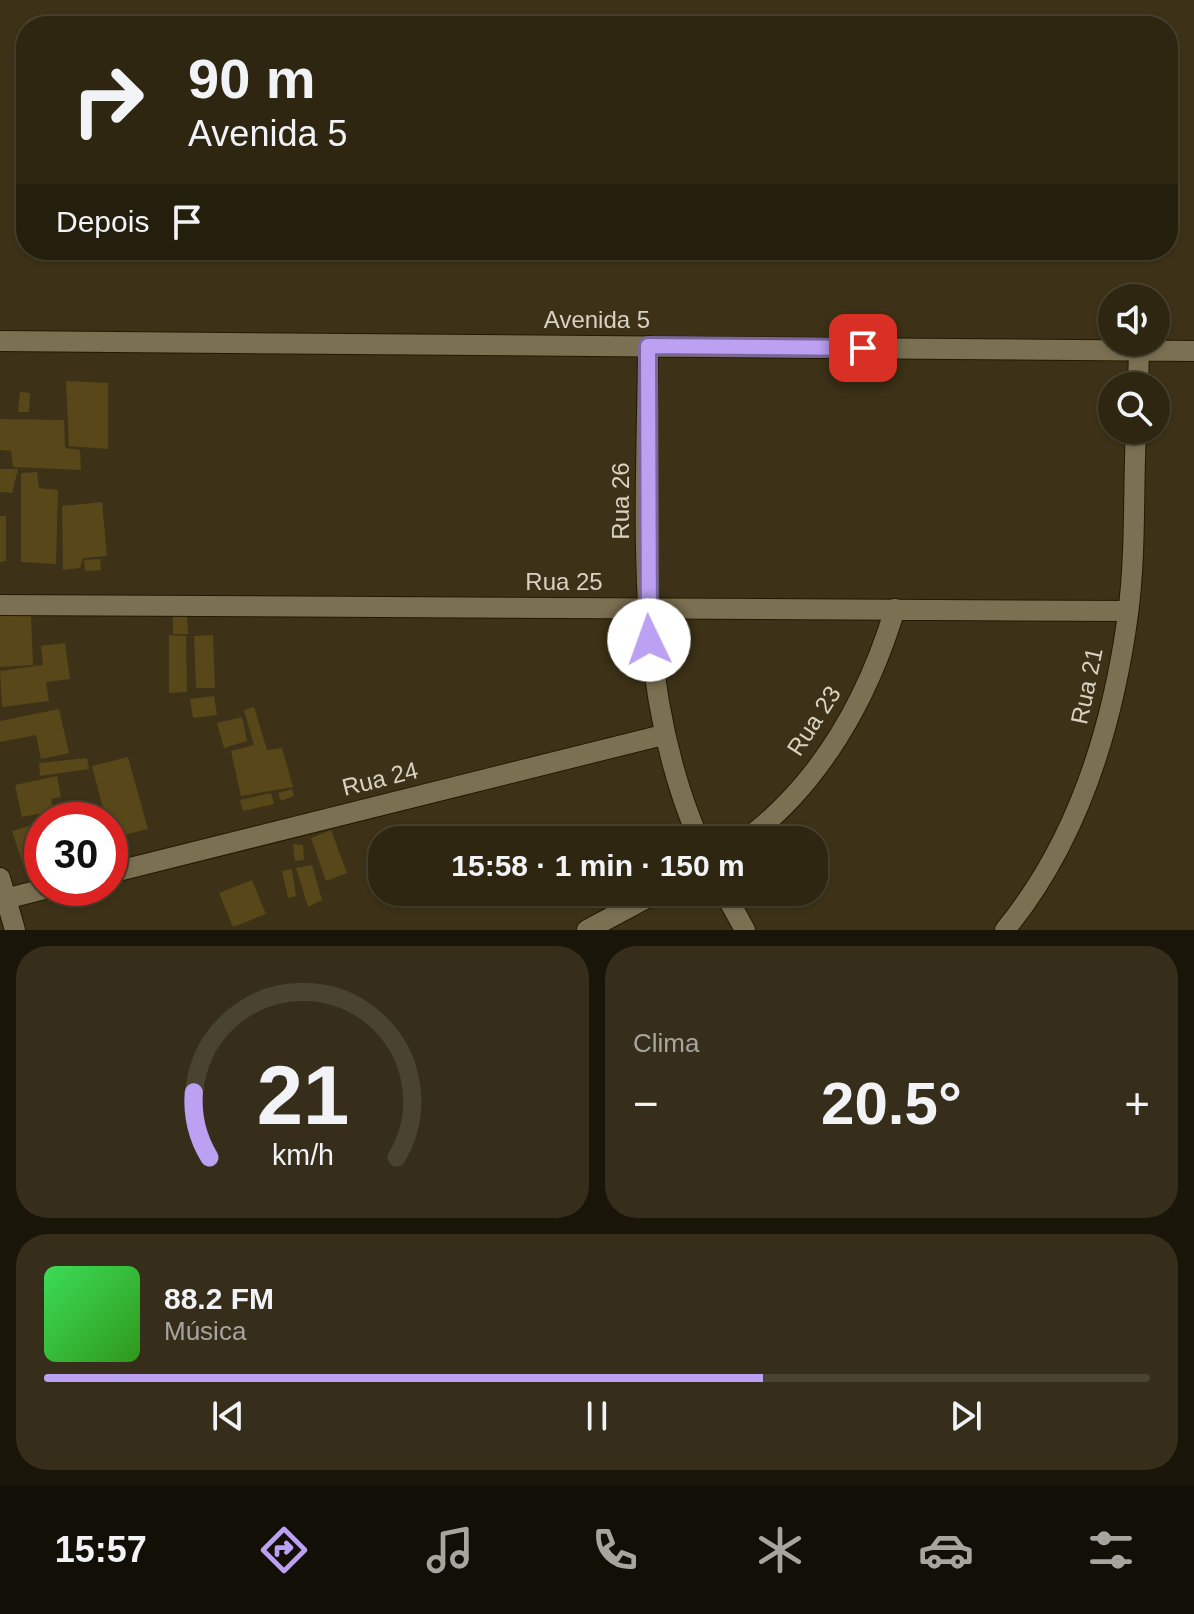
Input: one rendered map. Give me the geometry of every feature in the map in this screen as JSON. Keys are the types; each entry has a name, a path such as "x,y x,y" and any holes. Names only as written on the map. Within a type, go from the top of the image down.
{"street":[{"name":"Avenida 5","path":"0,341 1098,350"},
{"name":"Rua 26","path":"648,346 647,609 651,671 663,735 682,802 693,826"},
{"name":"Avenida 5","path":"1170,351 1194,351"},
{"name":"Rua 21","path":"1005,930 1026,904 1092,776 1113,699 1128,611 1135,444"},
{"name":"Rua 25","path":"0,605 1128,611"},
{"name":"Rua 23","path":"761,826 785,805 833,745 856,709 880,657 895,609"},
{"name":"Rua 24","path":"128,869 663,735"},
{"path":"0,878 15,930"},
{"path":"5,899 24,894"},
{"path":"587,930 632,906"},
{"path":"732,906 745,930"}],"building":[{"path":"66,381 108,383 108,449 69,446"},
{"path":"20,392 30,393 29,412 18,412"},
{"path":"0,419 64,420 65,448 80,450 81,470 13,467 11,451 0,450"},
{"path":"0,469 18,469 12,493 0,492"},
{"path":"37,472 39,488 58,490 56,564 21,562 21,473"},
{"path":"102,502 107,556 83,558 80,568 63,570 62,506"},
{"path":"0,516 6,516 6,561 0,562"},
{"path":"100,559 101,570 85,571 84,560"},
{"path":"173,615 187,616 188,634 173,634"},
{"path":"0,616 31,616 33,665 0,667"},
{"path":"169,635 186,636 187,692 169,693"},
{"path":"213,635 215,688 196,688 194,636"},
{"path":"65,643 70,679 46,682 49,701 2,707 0,671 43,665 41,646"},
{"path":"214,696 217,715 193,718 190,699"},
{"path":"254,707 267,750 282,748 293,787 241,796 231,751 254,745 244,710"},
{"path":"59,709 69,753 41,759 36,735 0,742 0,721"},
{"path":"242,717 247,741 224,748 217,723"},
{"path":"128,757 148,829 128,834 128,802 101,802 92,766"},
{"path":"87,758 89,769 40,776 39,763"},
{"path":"57,776 61,797 51,799 52,802 24,802 22,817 15,785"},
{"path":"292,789 294,796 281,801 278,793"},
{"path":"271,793 274,804 243,811 240,800"},
{"path":"24,827 24,867 12,831"},
{"path":"331,830 347,873 326,881 311,838"},
{"path":"293,844 303,845 304,860 295,861"},
{"path":"312,865 322,900 308,907 296,868"},
{"path":"292,869 296,896 288,898 282,871"},
{"path":"252,880 266,914 233,927 219,893"}],"route":[{"path":"649,640 648,346 863,348"}]}
